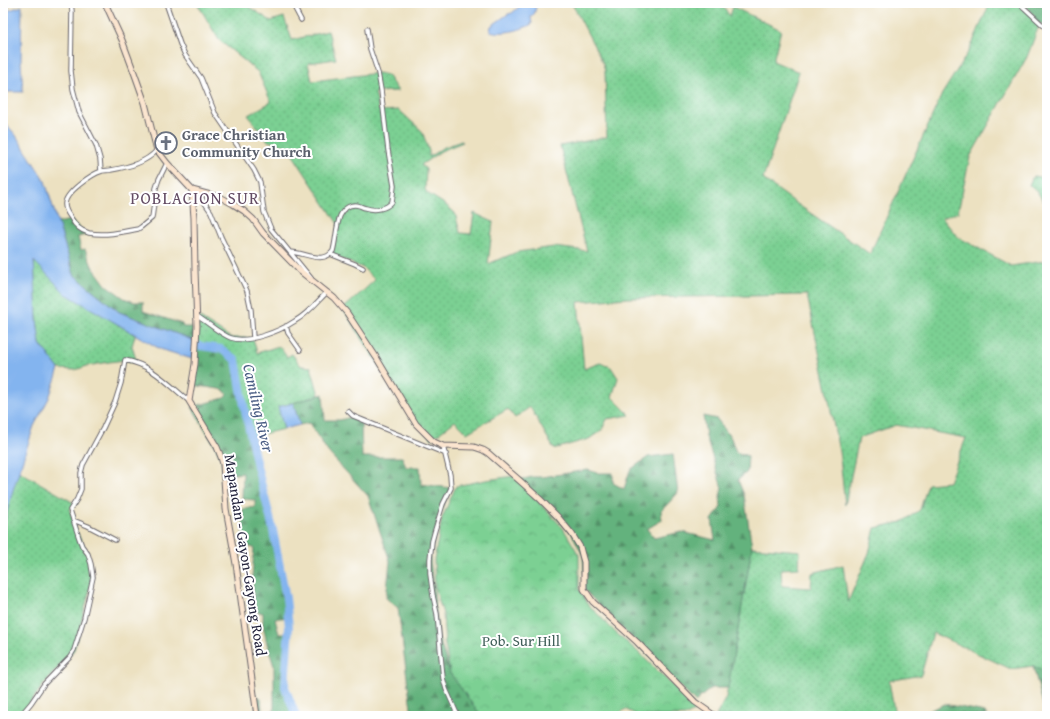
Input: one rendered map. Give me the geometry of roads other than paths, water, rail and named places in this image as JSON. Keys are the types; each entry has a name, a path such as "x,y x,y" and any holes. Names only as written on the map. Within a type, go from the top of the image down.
{"main road":[{"path":"3,5 8,3"},
{"path":"105,3 122,40 138,81 157,150 167,163 192,190 198,193 222,198 244,211 300,271 334,298 347,313 376,357 416,424 434,442 443,446 474,447 484,450 553,512 572,534 580,547 584,562 583,586 585,592 593,602 637,642 695,702 715,716"},
{"path":"189,401 195,358 197,326 192,190"},
{"name":"Mapandan - Gayon-Gayong Road","path":"189,401 217,447 223,464 226,509 236,565 257,716"}],"street":[{"path":"71,3 71,71 73,89 82,119 96,146 100,159 101,171"},
{"path":"166,3 180,44 185,55 201,78 215,113 259,178 262,188 264,212 271,229 313,281"},
{"path":"292,3 301,20"},
{"path":"1019,3 1047,29"},
{"path":"290,252 315,257 326,256 330,254 334,246 340,217 347,207 356,205 368,209 386,208 392,202 394,196 394,186 381,90 378,73 370,49 367,29"},
{"path":"157,150 152,156 140,163 101,171 77,186 67,197 64,203 72,221 77,227 88,232 99,234 138,229 152,218 156,188 167,163"},
{"path":"198,193 211,212 221,237 247,291 250,305 253,338"},
{"path":"330,254 362,268"},
{"path":"197,316 231,338 253,338 286,326 303,316 327,292"},
{"path":"286,326 288,333 300,350"},
{"path":"20,716 44,684 70,657 74,650 84,618 93,577 91,560 82,546 70,510 81,489 82,468 116,402 125,360 137,363 155,373 189,401"},
{"path":"348,411 353,416 446,454"},
{"path":"443,446 446,454 451,488 443,504 432,541 430,574 437,614 443,678 446,689 458,716"},
{"path":"73,520 115,540"}],"water":[{"path":"521,3 532,3 536,7 534,15 531,17 532,24 511,31 490,31 491,26 508,14 512,13"},
{"path":"22,6 21,60 23,92 6,92 7,44 3,35 3,12"},
{"path":"3,121 15,134 45,181 74,275 119,312 195,341 192,359 160,349 66,294 34,261 37,320 40,344 59,369 49,398 34,426 13,490 3,527"},
{"path":"293,403 300,425 284,429 278,407"}],"waterway":[{"name":"Camiling River","path":"188,346 194,345 221,349 236,360 245,411 272,525 286,598 289,627 285,687 296,716"}],"place":[{"name":"Grace Christian Community Church","path":"166,143"}],"district":[{"name":"POBLACION SUR","path":"195,197"}],"park label":[{"name":"Pob. Sur Hill","path":"521,640"}]}
